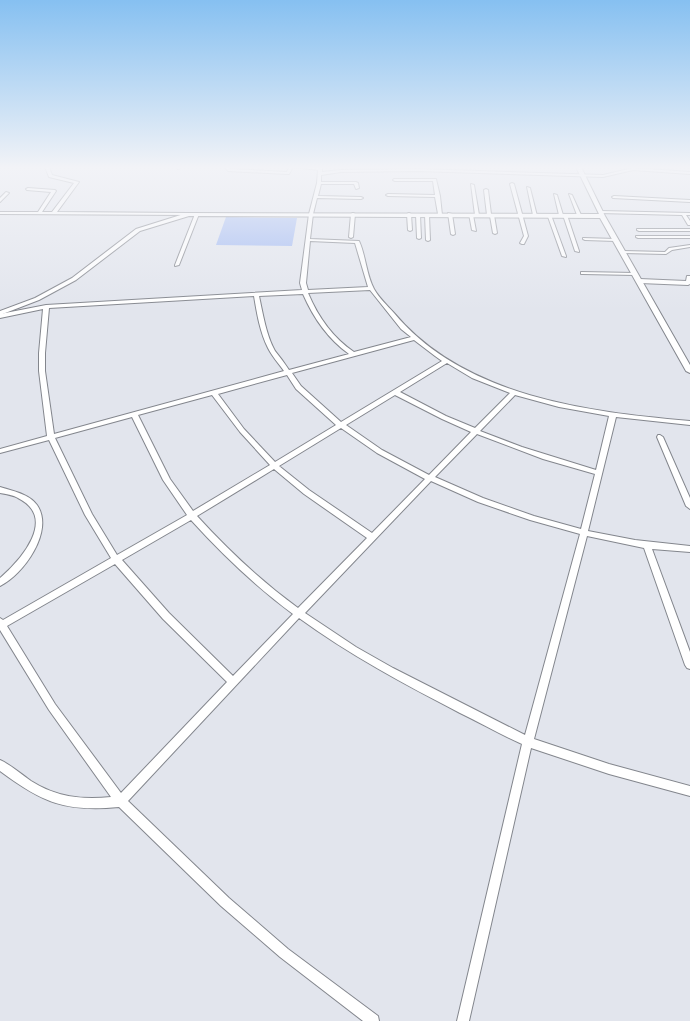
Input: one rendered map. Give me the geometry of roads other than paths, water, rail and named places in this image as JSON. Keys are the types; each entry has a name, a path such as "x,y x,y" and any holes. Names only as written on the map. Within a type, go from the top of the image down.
{"main road":[{"path":"0,314 37,299 74,279 138,230 187,215"},
{"path":"415,215 421,215"},
{"path":"466,215 595,215"},
{"path":"602,215 690,371"}],"street":[{"path":"177,265 197,215"},
{"path":"311,215 303,277 305,290 331,334 344,349 354,355"},
{"path":"351,237 353,215"},
{"path":"409,215 410,230"},
{"path":"418,215 419,238"},
{"path":"427,215 428,240"},
{"path":"450,215 453,234"},
{"path":"474,215 474,230"},
{"path":"490,215 495,233"},
{"path":"520,215 526,236 522,243"},
{"path":"549,215 564,256"},
{"path":"563,215 577,251"},
{"path":"652,215 661,229"},
{"path":"666,215 677,230"},
{"path":"683,215 690,224"},
{"path":"639,230 690,230"},
{"path":"638,237 690,237"},
{"path":"308,240 357,242 371,288 414,338 446,361 514,392 555,403 613,415 690,423"},
{"path":"586,241 617,242"},
{"path":"623,252 666,253 671,249 690,246"},
{"path":"583,273 635,274"},
{"path":"640,281 686,284 690,277"},
{"path":"0,314 46,307 305,290 371,288"},
{"path":"256,294 265,334 273,352 287,372 312,400 339,424 384,454 430,478 508,510 584,533 647,545 690,549"},
{"path":"46,307 42,362 51,438 89,515 115,558 166,616 233,682"},
{"path":"0,451 414,338"},
{"path":"373,1021 284,953 225,902 121,801 52,707 0,624 191,516 446,361"},
{"path":"395,392 475,432 535,455 599,473"},
{"path":"0,765 30,789 57,800 88,804 121,801 372,537 514,392"},
{"path":"214,393 237,425 274,465 297,485 372,537"},
{"path":"134,414 154,458 191,516 240,564 299,613 387,671 528,741 594,764 690,791"},
{"path":"463,1021 528,741 613,415"},
{"path":"660,436 690,506"},
{"path":"0,490 22,495 30,501 36,508 40,526 33,549 26,560 0,583"},
{"path":"647,545 690,665"}]}
